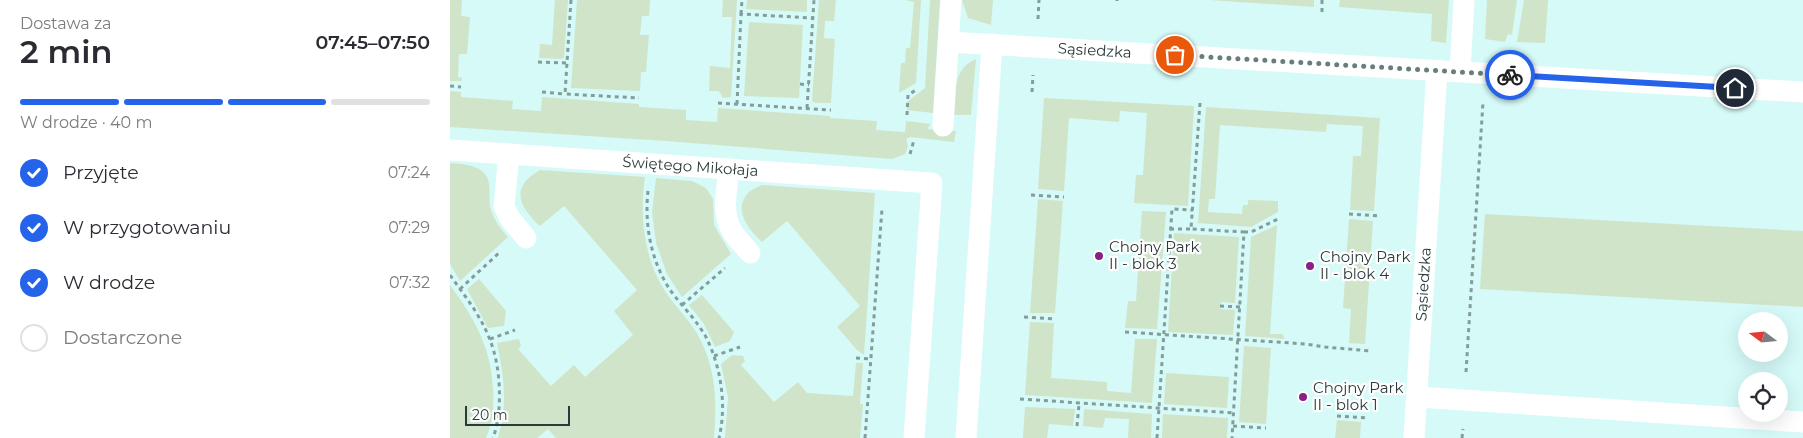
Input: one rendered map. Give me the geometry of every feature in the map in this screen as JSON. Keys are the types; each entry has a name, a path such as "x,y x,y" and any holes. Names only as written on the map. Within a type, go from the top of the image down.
{"lane":[{"path":"943,126 951,0"},
{"path":"1460,72 1464,0"},
{"name":"Sąsiedzka","path":"949,42 1803,92"},
{"path":"966,438 992,44"},
{"name":"Sąsiedzka","path":"1414,438 1437,70"},
{"name":"Świętego Mikołaja","path":"450,150 932,183 914,438"},
{"path":"509,154 504,206 509,217 524,235"},
{"path":"728,169 727,221 733,232 748,250"},
{"path":"1418,398 1803,422"}],"path":[{"path":"565,94 571,0"},
{"path":"737,104 742,0"},
{"path":"807,108 814,0"},
{"path":"1322,0 1322,12"},
{"path":"741,14 812,18"},
{"path":"538,62 566,64"},
{"path":"1462,438 1486,73"},
{"path":"800,84 809,85"},
{"path":"450,86 461,87"},
{"path":"542,92 639,98"},
{"path":"718,103 831,110"},
{"path":"1191,229 1200,103"},
{"path":"652,164 647,201 648,226 652,250 660,271 672,292 705,336 714,356 721,382 722,414 719,438"},
{"path":"1031,195 1064,197"},
{"path":"1157,438 1172,209 1193,210"},
{"path":"1349,214 1379,216"},
{"path":"1170,229 1251,232 1278,219"},
{"path":"1232,438 1244,232"},
{"path":"460,289 524,235"},
{"path":"682,305 748,250"},
{"path":"450,275 474,308 490,339 498,371 499,404 497,427 493,438"},
{"path":"1220,306 1240,307"},
{"path":"1024,317 1055,319"},
{"path":"490,339 516,330"},
{"path":"1125,332 1306,344 1325,348 1371,351"},
{"path":"714,356 740,347"},
{"path":"856,358 870,359"},
{"path":"1020,399 1234,413"},
{"path":"1077,426 1079,404"},
{"path":"1337,416 1367,418"},
{"path":"1233,426 1266,428"}],"green space":[{"path":"450,0 462,0 461,16 470,17 467,54 459,54 458,77 462,78 462,81 450,81"},
{"path":"555,0 568,0 564,58 539,58 540,44 552,45"},
{"path":"577,0 650,0 649,16 642,16 640,35 649,35 646,72 641,72 640,91 571,88"},
{"path":"723,0 737,0 731,97 723,98 719,91 709,91 710,66 730,68 732,17 722,17"},
{"path":"747,0 807,0 807,12 746,9"},
{"path":"819,0 836,0 834,21 825,21 824,38 835,39 831,103 815,103 812,101"},
{"path":"905,0 921,0 916,83 899,93 901,63 905,63 906,48 910,48 914,2"},
{"path":"930,0 940,0 933,113 907,110 907,102 925,88"},
{"path":"962,0 993,0 991,25 968,18"},
{"path":"1209,0 1314,0 1314,7"},
{"path":"1340,0 1449,0 1446,43 1431,41 1432,14 1339,7"},
{"path":"1487,0 1517,0 1512,35 1508,34 1505,42 1485,39"},
{"path":"1524,0 1548,0 1545,43 1517,42"},
{"path":"749,22 803,25 799,98 744,96"},
{"path":"976,59 971,115 954,115 959,75 968,63"},
{"path":"450,91 461,92 461,97 513,101 512,109 541,111 542,97 639,104 639,107 686,110 686,120 717,122 718,108 877,121 876,130 905,132 906,121 931,124 927,129 956,131 954,142 910,137 906,139 908,146 905,154 892,159 666,141 450,127"},
{"path":"1044,98 1194,106 1188,206 1134,203 1136,175 1143,175 1147,113 1120,111 1119,122 1069,118 1064,191 1038,189"},
{"path":"1206,107 1380,118 1374,211 1350,210 1353,156 1361,156 1363,126 1327,124 1326,132 1220,125 1215,199 1209,199 1208,212 1242,214 1243,205 1248,205 1248,200 1278,201 1278,212 1251,227 1198,223"},
{"path":"450,163 474,167 484,172 489,183 490,206 493,215 508,237 460,281 450,264"},
{"path":"540,170 645,177 643,224 645,240 661,284 694,329 706,352 714,388 714,438 556,438 548,429 537,438 498,438 503,413 504,390 497,343 519,339 521,346 518,349 551,386 574,365 585,377 633,335 614,311 637,290 564,206 540,226 532,219 522,204 520,197 524,183 530,176"},
{"path":"656,178 692,181 706,188 713,199 714,225 731,254 682,297 667,274 656,243 652,212"},
{"path":"762,185 875,193 864,355 857,350 837,327 860,306 787,221 762,242 744,220 742,206 744,200 749,192"},
{"path":"1038,199 1063,201 1055,313 1030,313"},
{"path":"1142,211 1166,212 1157,329 1125,328 1128,301 1136,301"},
{"path":"1485,214 1803,231 1803,307 1480,289"},
{"path":"1349,219 1373,221 1365,344 1349,343 1351,309 1343,308"},
{"path":"1277,225 1270,334 1283,334 1284,339 1245,336 1251,237"},
{"path":"1174,233 1239,237 1235,303 1221,302 1220,309 1235,310 1233,335 1168,332"},
{"path":"479,279 506,311 504,326 488,328 467,289"},
{"path":"450,285 474,322 489,359 493,401 492,420 486,438 450,438"},
{"path":"702,295 734,332 730,341 715,347 704,324 689,305"},
{"path":"1030,322 1054,323 1051,378 1107,382 1107,391 1131,393 1135,339 1157,339 1152,403 1025,395"},
{"path":"1244,346 1271,348 1266,424 1239,422"},
{"path":"732,355 743,356 745,361 741,365 774,402 798,382 807,393 853,396 856,363 863,363 860,404 863,404 860,438 725,438 728,397 721,364"},
{"path":"1166,373 1229,377 1227,408 1164,404"},
{"path":"1025,407 1075,409 1073,426 1049,424 1047,438 1023,438"},
{"path":"1084,409 1152,414 1151,438 1128,438 1129,419 1105,418 1103,428 1083,426"},
{"path":"1163,414 1228,418 1227,438 1162,438"},
{"path":"1337,420 1361,422 1360,438 1335,438"}],"way so far":[{"path":"1175,55 1510,75"}],"place":[{"name":"Chojny Park II - blok 3","path":"1099,256"},
{"name":"Chojny Park II - blok 4","path":"1310,266"},
{"name":"Chojny Park II - blok 1","path":"1303,397"}],"route":[{"path":"1510,75 1735,88"}]}
